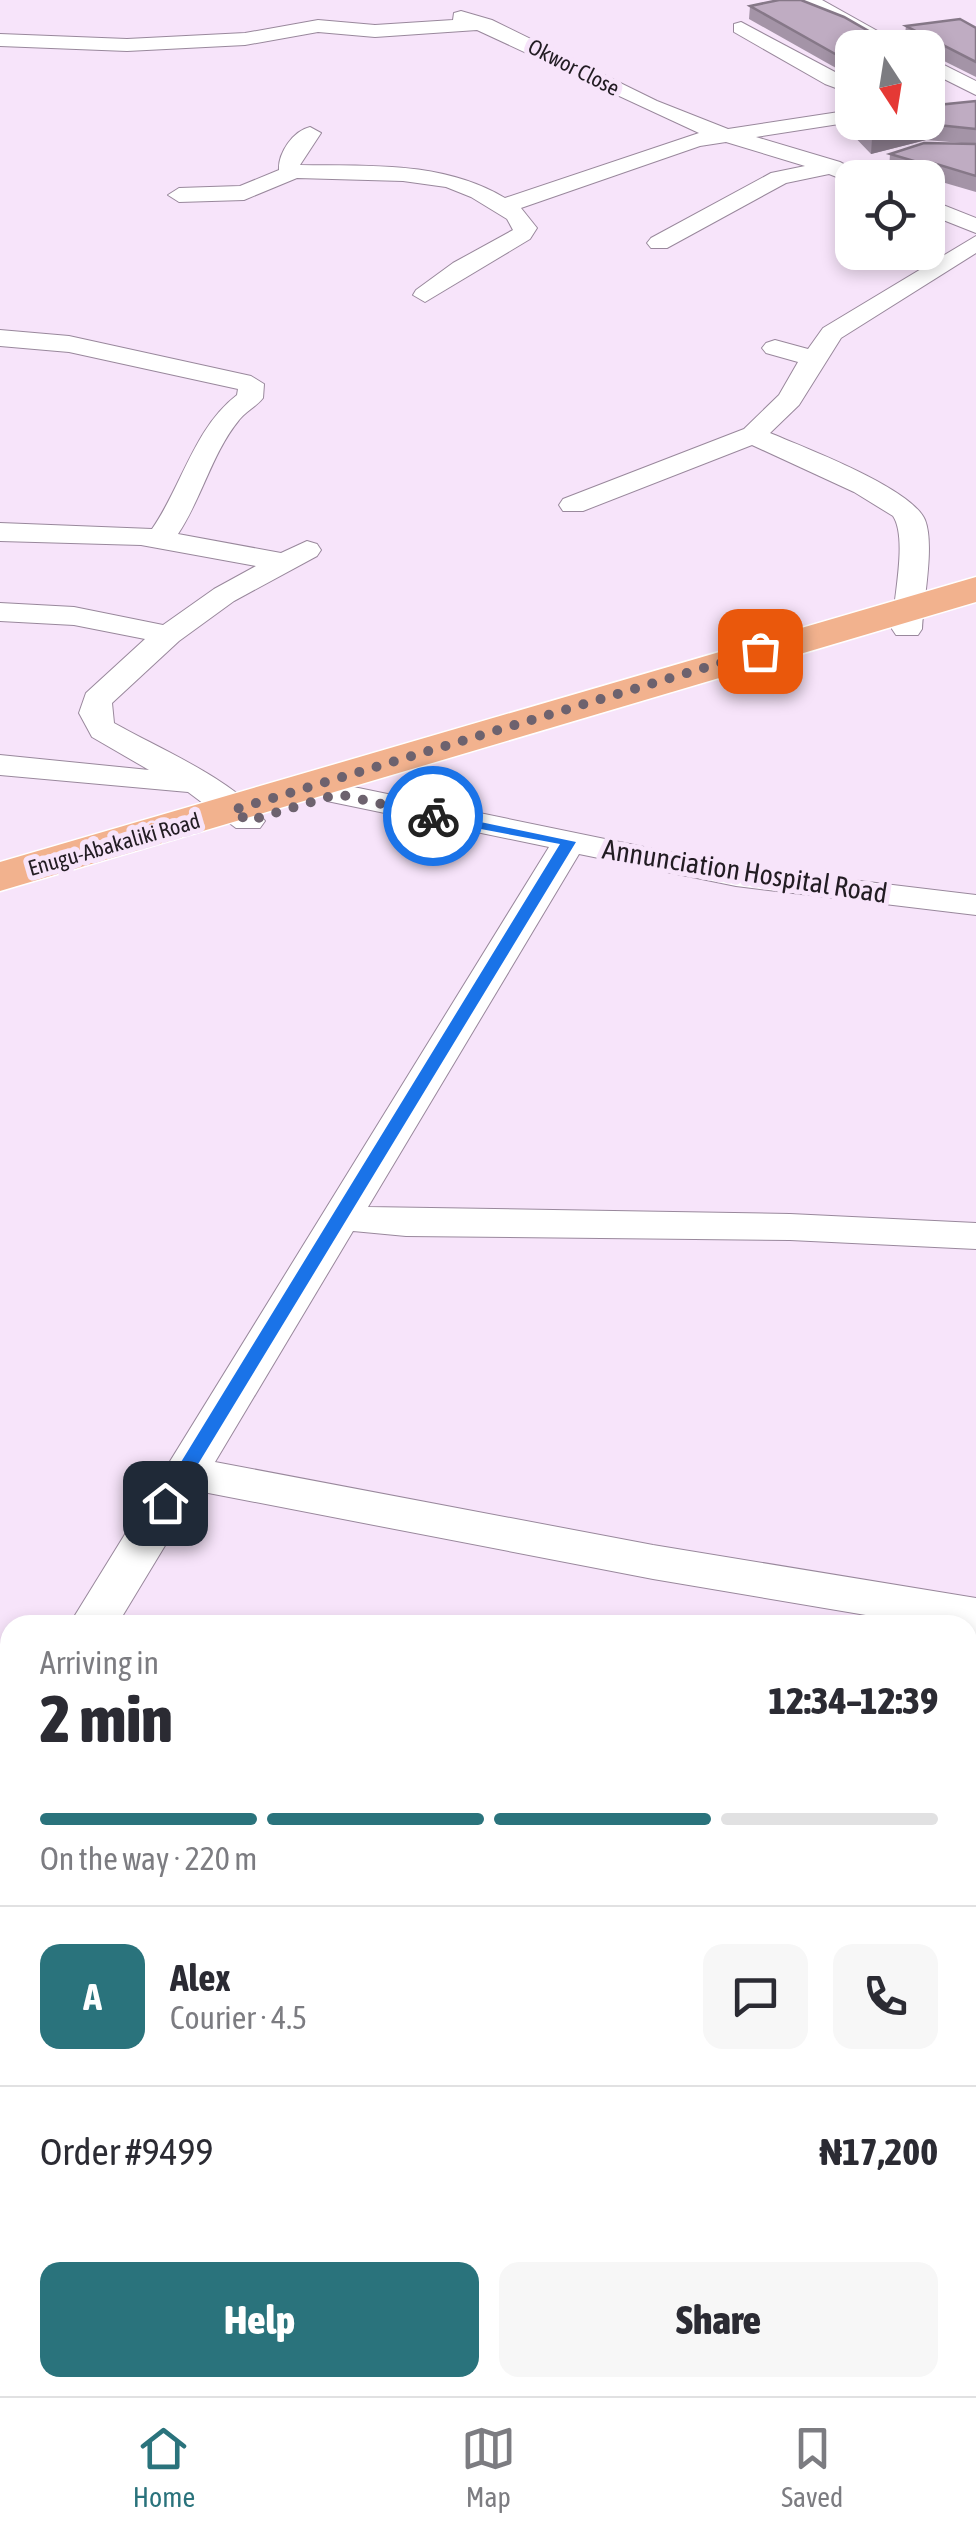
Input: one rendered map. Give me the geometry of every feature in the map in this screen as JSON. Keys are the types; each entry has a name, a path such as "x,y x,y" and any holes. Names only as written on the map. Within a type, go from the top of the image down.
{"highway":[{"name":"Enugu-Abakaliki Road","path":"0,877 338,794 907,619 976,589"},
{"name":"Enugu-Abakaliki Road","path":"0,893 241,816 907,619 976,609"}],"street":[{"path":"807,0 864,30"},
{"name":"Okwor Close","path":"439,6 648,105 722,134 790,151 835,168"},
{"path":"0,40 128,45 245,39 318,26 376,30 484,24"},
{"path":"741,28 835,81"},
{"path":"945,79 974,100"},
{"path":"504,206 607,168 722,134 835,118"},
{"path":"294,171 288,166 291,156 310,133"},
{"path":"179,195 244,193 294,171 355,164 451,182 504,206 525,228 522,234 461,268 425,295"},
{"path":"658,243 780,178 835,174"},
{"path":"945,213 976,226"},
{"path":"574,505 753,435 790,399 832,334 976,242"},
{"path":"0,338 85,342 251,384 250,398 230,414 194,476 184,504 160,539"},
{"path":"775,348 814,358"},
{"path":"753,435 854,481 902,509 911,521 912,587 907,619"},
{"path":"0,532 160,539 295,556 224,594 168,635 97,700 94,719 103,730 195,783 241,816"},
{"path":"0,612 74,616 168,635"},
{"path":"0,765 195,783"},
{"name":"Annunciation Hospital Road","path":"338,794 736,876 976,906"},
{"path":"98,1615 569,842"},
{"path":"339,1217 406,1222 790,1227 976,1236"},
{"path":"183,1472 652,1562 970,1615"}],"building":[{"path":"801,0 867,30 835,30 835,54 750,6"},
{"path":"960,19 976,28 976,62 945,46 945,30 914,30 906,26"},
{"path":"976,101 976,129 945,126 945,104"},
{"path":"924,143 976,144 976,176 945,167 945,160 910,160 890,154"}],"way so far":[{"path":"433,816 338,794 248,821 233,810 760,651"}],"route":[{"path":"165,1503 569,842 433,816"}]}
